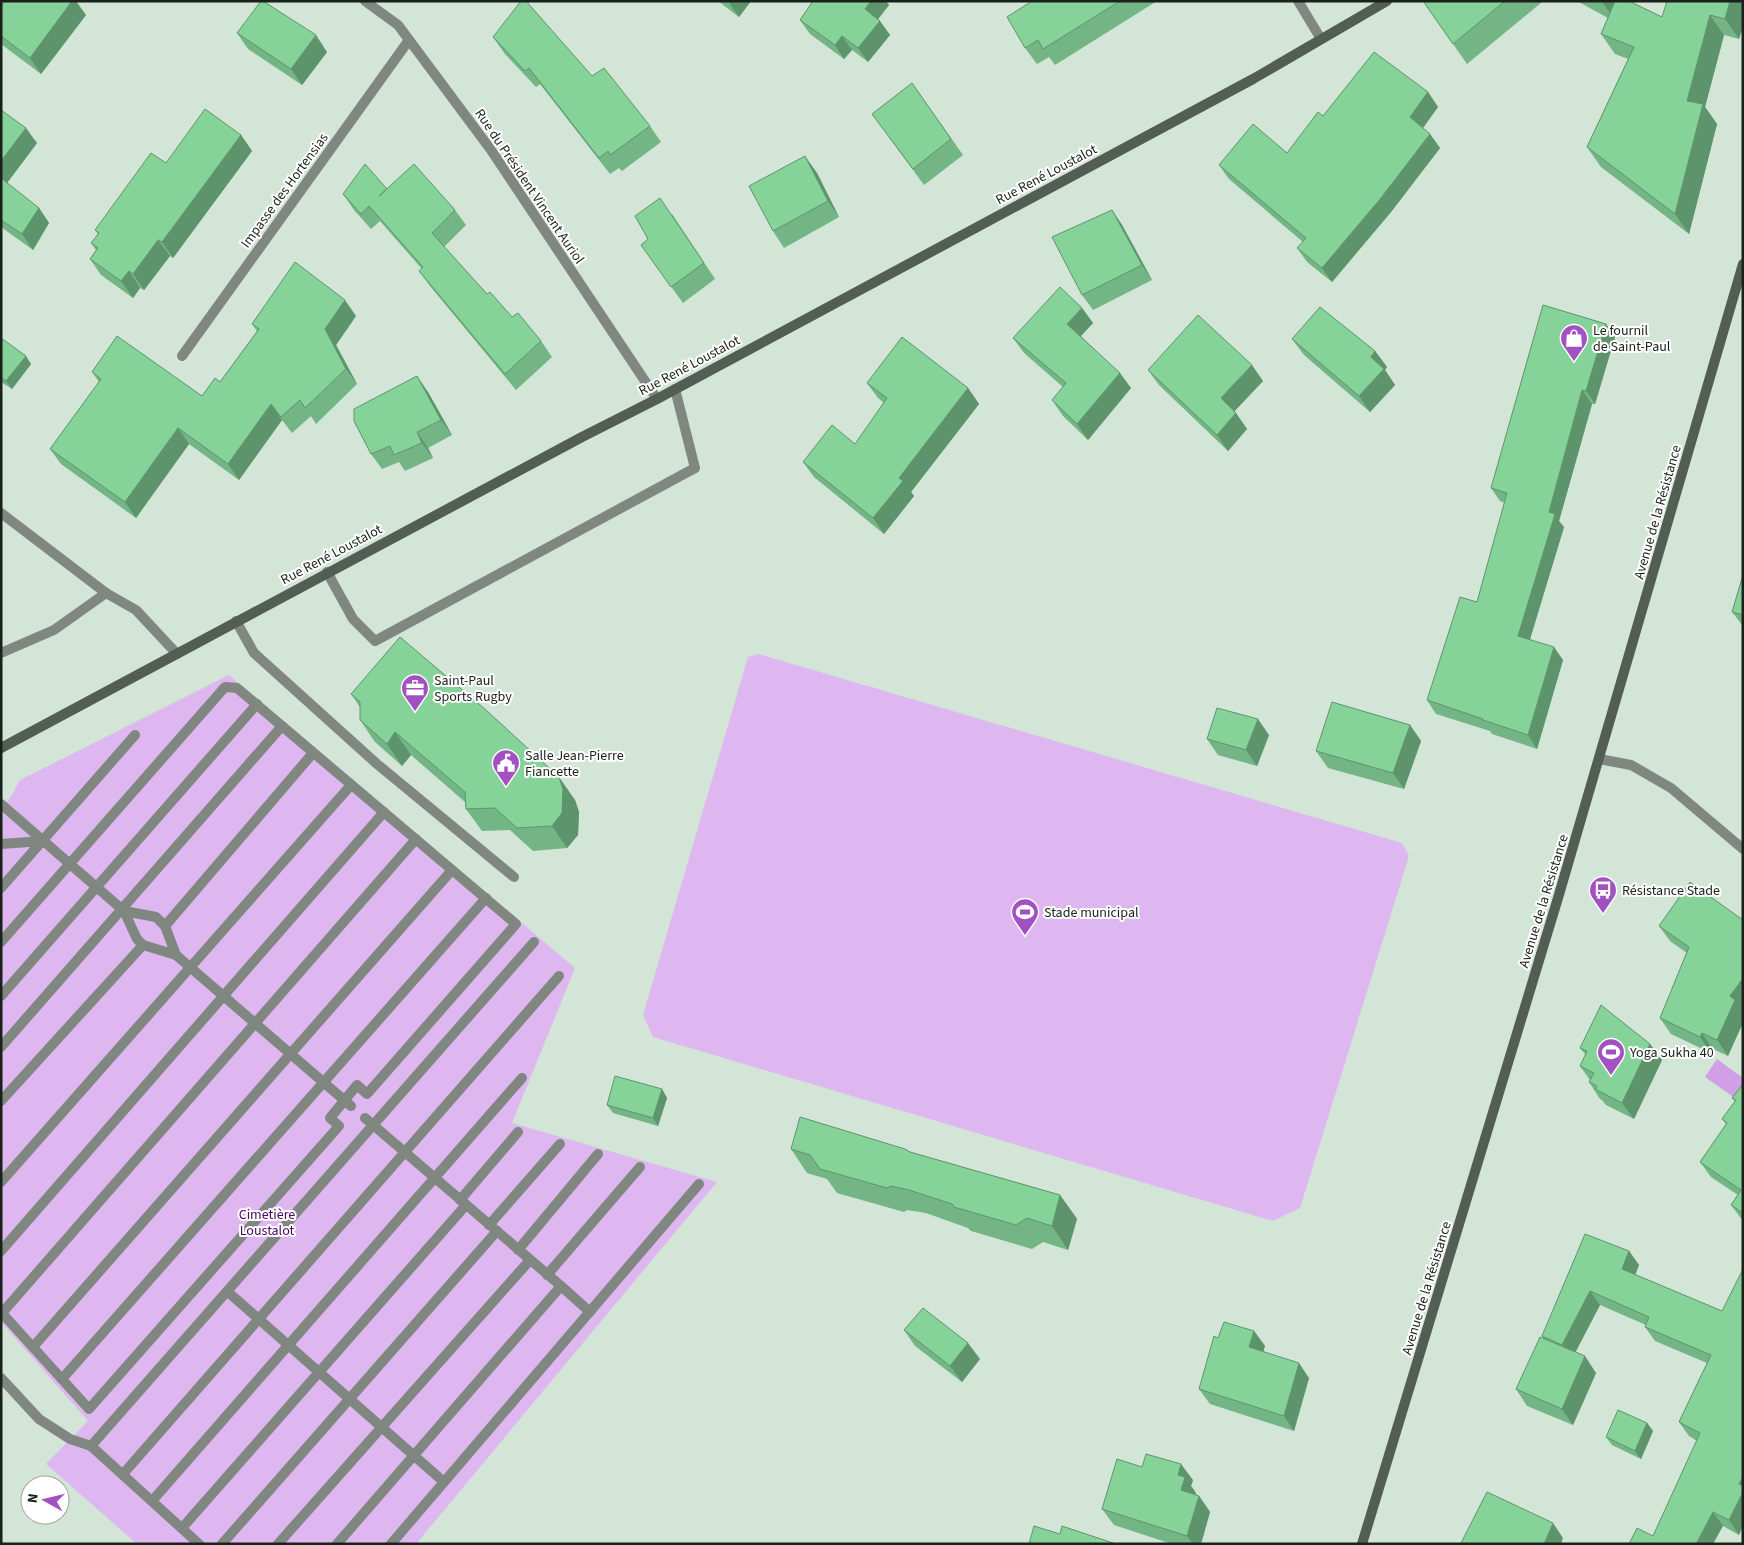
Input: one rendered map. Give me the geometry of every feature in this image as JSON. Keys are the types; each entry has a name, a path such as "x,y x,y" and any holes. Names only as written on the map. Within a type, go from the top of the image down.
{"street":[{"name":"Rue du Président Vincent Auriol","path":"365,1 398,25 491,150 657,399"},
{"path":"1298,1 1321,39"},
{"name":"Rue René Loustalot","path":"1,748 327,572 657,399 1253,79 1387,1"},
{"name":"Impasse des Hortensias","path":"182,356 409,40"},
{"name":"Avenue de la Résistance","path":"1362,1544 1599,759 1743,264"},
{"path":"327,572 353,619 375,641 695,468 675,389"},
{"path":"1,513 106,593 136,610 177,654"},
{"path":"1,652 54,630 106,593"},
{"path":"236,621 254,653 377,764 514,876"},
{"path":"1,942 225,687 237,688 257,704 313,753 351,784 486,898 516,924 367,1094 358,1086 348,1103 330,1118 339,1126 89,1409 2,1312 416,839"},
{"path":"1,996 257,704"},
{"path":"1,1047 123,910 282,726"},
{"path":"1,888 135,735"},
{"path":"165,926 313,753"},
{"path":"1599,759 1630,765 1672,788 1743,849"},
{"path":"1,1182 351,784"},
{"path":"1,804 123,910 137,939 143,945 176,955 348,1103"},
{"path":"1,1251 384,812"},
{"path":"1,844 44,840"},
{"path":"33,1347 452,870"},
{"path":"62,1379 486,898"},
{"path":"123,910 156,917 165,926 176,955"},
{"path":"92,1446 228,1292 370,1122 534,942"},
{"path":"1,1101 143,945"},
{"path":"123,1474 559,976"},
{"path":"152,1501 522,1078"},
{"path":"370,1122 590,1312"},
{"path":"182,1528 319,1372 463,1202 518,1132"},
{"path":"222,1544 350,1399 493,1228 560,1144"},
{"path":"518,1250 598,1154"},
{"path":"547,1275 640,1167"},
{"path":"391,1544 699,1184"},
{"path":"278,1544 530,1260"},
{"path":"337,1544 561,1286"},
{"path":"228,1292 444,1482"},
{"path":"1,1378 39,1419 70,1439 92,1446 199,1544"}],"green space":[{"name":"Stade municipal","path":"759,654 1402,843 1409,856 1300,1208 1273,1221 653,1037 643,1015 748,657"},
{"name":"Cimetière Loustalot","path":"229,675 575,968 512,1123 717,1182 416,1544 137,1544 70,1485 70,1475 59,1475 46,1464 88,1421 1,1322 1,809 12,795 20,780"}],"shaded area":[{"path":"1717,1059 1743,1078 1742,1103 1705,1077"}],"building":[{"path":"5,1 72,1 30,58 1,36 1,7"},
{"path":"261,1 316,35 291,69 237,33"},
{"path":"521,1 526,1 592,76 604,68 650,126 610,155 608,151 599,158 529,68 525,71 493,37"},
{"path":"813,1 871,1 865,9 880,21 858,48 842,36 835,45 800,20"},
{"path":"1032,1 1120,1 1043,49 1038,40 1025,48 1007,17"},
{"path":"1423,1 1505,1 1453,44"},
{"path":"1615,1 1629,1 1662,17 1667,1 1730,1 1725,19 1710,15 1687,101 1703,104 1675,214 1587,147 1634,47 1601,34"},
{"path":"1374,52 1428,92 1410,117 1430,134 1381,198 1322,268 1297,248 1306,238 1219,165 1253,124 1287,153 1318,112 1323,116"},
{"path":"912,83 951,139 913,169 872,114"},
{"path":"205,109 241,135 162,242 158,240 133,274 129,271 121,281 90,259 98,248 91,243 99,233 95,230 151,153 166,163"},
{"path":"1,110 26,128 1,161"},
{"path":"805,156 828,201 773,231 749,186"},
{"path":"365,164 387,189 414,164 455,210 432,233 487,294 490,292 512,317 518,313 541,341 505,374 419,271 423,267 369,206 361,214 343,194"},
{"path":"1,178 39,208 22,234 1,220"},
{"path":"660,198 704,263 671,287 641,245 648,239 635,216"},
{"path":"1112,210 1142,265 1082,295 1052,237"},
{"path":"295,262 345,300 325,329 346,369 305,408 300,400 281,417 271,404 228,464 178,428 125,502 50,449 101,379 92,372 117,336 202,396 215,378 220,382 259,329 252,324"},
{"path":"1060,287 1082,308 1067,324 1120,373 1077,424 1052,400 1066,383 1013,338"},
{"path":"1543,305 1606,324 1586,391 1582,390 1549,512 1555,514 1518,636 1554,647 1528,735 1427,700 1460,597 1477,602 1507,493 1491,488"},
{"path":"1320,307 1375,351 1371,357 1384,369 1359,396 1292,339"},
{"path":"1198,315 1252,365 1221,398 1236,413 1217,435 1148,370"},
{"path":"902,337 968,388 899,478 903,481 873,518 803,462 832,425 855,444 887,398 867,383"},
{"path":"1,338 26,356 6,381 1,377"},
{"path":"417,376 441,420 417,432 422,443 394,455 390,446 371,454 354,421 354,409"},
{"path":"1743,575 1743,615 1732,612"},
{"path":"400,637 486,710 559,777 563,789 562,813 552,826 517,828 495,808 466,809 465,792 395,732 387,744 360,720 360,702 351,694"},
{"path":"1332,702 1410,725 1393,773 1316,751"},
{"path":"1217,708 1258,719 1246,750 1207,739"},
{"path":"1690,882 1743,920 1743,978 1730,996 1735,1000 1717,1040 1702,1033 1700,1037 1660,1018 1689,947 1659,926"},
{"path":"1601,1005 1650,1044 1622,1103 1595,1089 1597,1086 1589,1082 1594,1073 1580,1066 1587,1051 1580,1048"},
{"path":"615,1076 662,1089 653,1118 607,1105"},
{"path":"1743,1084 1743,1213 1731,1205 1741,1190 1700,1162 1727,1123 1722,1119 1736,1100 1732,1098"},
{"path":"800,1117 910,1152 1060,1195 1052,1226 1027,1218 1016,1225 954,1207 952,1204 909,1190 891,1186 887,1188 820,1169 810,1155 791,1149"},
{"path":"1585,1234 1629,1251 1622,1269 1722,1311 1743,1269 1743,1476 1739,1484 1743,1486 1743,1492 1729,1520 1713,1512 1696,1544 1629,1544 1637,1528 1653,1536 1700,1433 1679,1422 1711,1355 1645,1327 1649,1317 1590,1291 1562,1345 1542,1336"},
{"path":"923,1308 968,1343 950,1366 904,1330"},
{"path":"1224,1322 1254,1331 1249,1347 1299,1363 1284,1416 1199,1389 1214,1336 1218,1338"},
{"path":"1540,1337 1585,1356 1562,1409 1516,1389"},
{"path":"1618,1410 1647,1423 1635,1451 1606,1437"},
{"path":"1146,1454 1181,1464 1178,1475 1185,1477 1181,1490 1199,1496 1187,1536 1102,1509 1117,1459 1142,1467"},
{"path":"1487,1492 1553,1523 1544,1544 1461,1543"},
{"path":"1034,1526 1060,1534 1062,1526 1116,1544 1029,1544"}],"place":[{"name":"Le fournil de Saint-Paul","path":"1574,362"},
{"name":"Saint-Paul Sports Rugby","path":"415,712"},
{"name":"Salle Jean-Pierre Fiancette","path":"506,787"},
{"name":"Résistance Stade","path":"1603,914"},
{"name":"Stade municipal","path":"1025,936"},
{"name":"Yoga Sukha 40","path":"1611,1076"}]}
